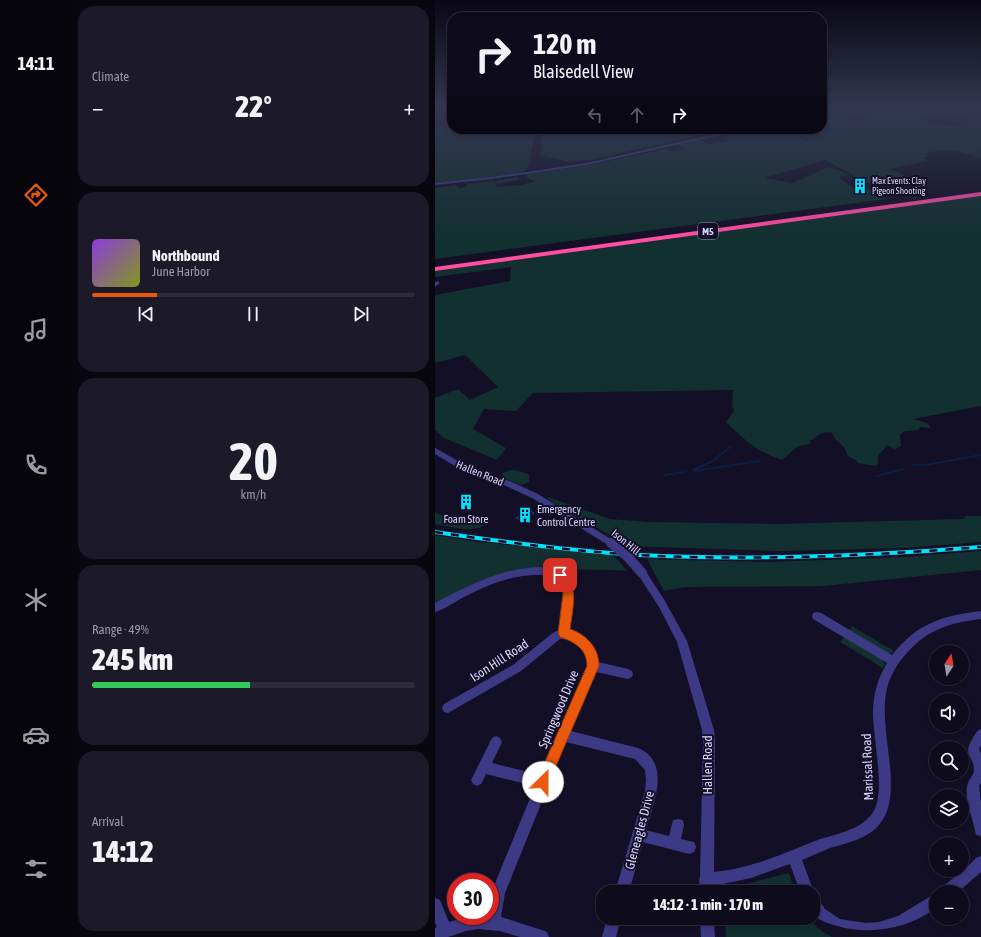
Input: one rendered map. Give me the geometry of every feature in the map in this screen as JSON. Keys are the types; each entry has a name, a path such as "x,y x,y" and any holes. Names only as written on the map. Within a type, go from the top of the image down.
{"highway":[{"name":"M5","path":"435,263 661,231 981,189"},
{"name":"M5","path":"435,269 981,194"}],"street":[{"path":"435,184 492,178 587,164 641,152"},
{"name":"Hallen Road","path":"435,451 466,469 526,492"},
{"name":"Ison Hill","path":"526,492 611,543 628,556 642,573 662,604 682,641"},
{"path":"435,608 497,577 523,570 552,572 560,575 567,586 569,594 564,633"},
{"name":"Marissal Road","path":"709,885 722,879 794,856 864,829 874,822 879,815 885,797 878,714 880,694 884,681 894,662 910,642 920,633 949,620 981,615"},
{"path":"817,616 894,662"},
{"name":"Springwood Drive","path":"499,891 562,734 593,666 593,659 583,642 569,634 564,633"},
{"name":"Ison Hill Road","path":"448,708 517,668 558,635 564,633"},
{"name":"Hallen Road","path":"682,641 703,711 709,742 707,885"},
{"path":"593,666 628,674"},
{"name":"Gleneagles Drive","path":"562,734 637,754 647,762 651,770 652,782 639,835 624,885"},
{"path":"981,735 977,751 974,754 979,761 980,775 974,781 973,786 975,808 980,818 981,830"},
{"path":"477,780 496,742"},
{"path":"483,768 543,782"},
{"path":"674,843 678,825"},
{"path":"639,835 689,847"},
{"path":"794,856 804,885"},
{"path":"956,885 981,863"},
{"path":"435,905 440,933 463,925"},
{"path":"820,913 843,929 861,934 881,936 894,930 929,905"},
{"path":"499,923 541,937"},
{"path":"609,937 612,925"},
{"path":"707,925 708,937"}],"green space":[{"path":"435,152 531,152 527,170 518,173 495,178 435,183"},
{"path":"541,152 627,152 595,159 569,162 540,155"},
{"path":"651,152 935,152 925,154 930,156 923,158 929,161 889,169 909,177 870,184 825,160 764,178 792,183 829,167 850,175 839,177 853,188 866,187 886,199 435,259 435,188 456,185 459,188 465,187 468,184 495,181 496,187 522,185 535,181 529,179 526,175 528,174 595,164"},
{"path":"956,152 981,152 981,158"},
{"path":"517,177 520,180 497,184 495,181"},
{"path":"981,196 981,406 913,419 927,423 930,428 920,427 919,430 905,431 900,434 901,446 895,449 886,445 878,456 878,464 875,466 858,463 848,456 844,447 836,440 831,432 822,433 811,440 810,444 798,446 782,460 766,454 745,440 726,422 734,411 732,406 733,390 533,393 516,411 484,409 473,429 506,448 497,460 444,438 435,430 435,398 458,389 470,400 498,387 465,355 435,363 435,295 510,281 511,267 435,277 435,271"},
{"path":"510,470 529,474 529,482 521,485 503,478 503,473"},
{"path":"545,496 610,519 648,522 777,524 963,519 966,516 981,516 981,542 903,548 781,551 625,546"},
{"path":"435,512 437,514 489,522 484,526 471,529 449,527 435,524"},
{"path":"435,535 478,542 611,554 627,571 542,569 498,575 435,605"},
{"path":"981,551 981,570 823,586 686,587 664,591 647,559 769,562 903,557"},
{"path":"852,626 894,651 892,653 887,653 850,630"},
{"path":"845,636 881,658 885,665 883,668 840,642"},
{"path":"789,873 793,885 742,885"},
{"path":"725,925 815,925 832,937 726,937"}],"building":[{"name":"Emergency Control Centre","path":"527,509 534,513 524,522 516,518"}],"waterway":[{"path":"693,470 713,461 730,447"},
{"path":"913,465 926,465 981,455"},
{"path":"694,471 760,461"},
{"path":"877,476 903,469"},
{"path":"665,475 684,472"}],"railway":[{"path":"435,532 563,549 682,557 810,557 981,547"}],"place":[{"name":"Max Events: Clay Pigeon Shooting","path":"860,186"},
{"name":"Foam Store","path":"466,502"},
{"name":"Emergency Control Centre","path":"525,515"}],"route":[{"path":"543,782 562,734 593,666 593,659 583,642 574,636 564,633 569,594 565,580 560,575"}]}
